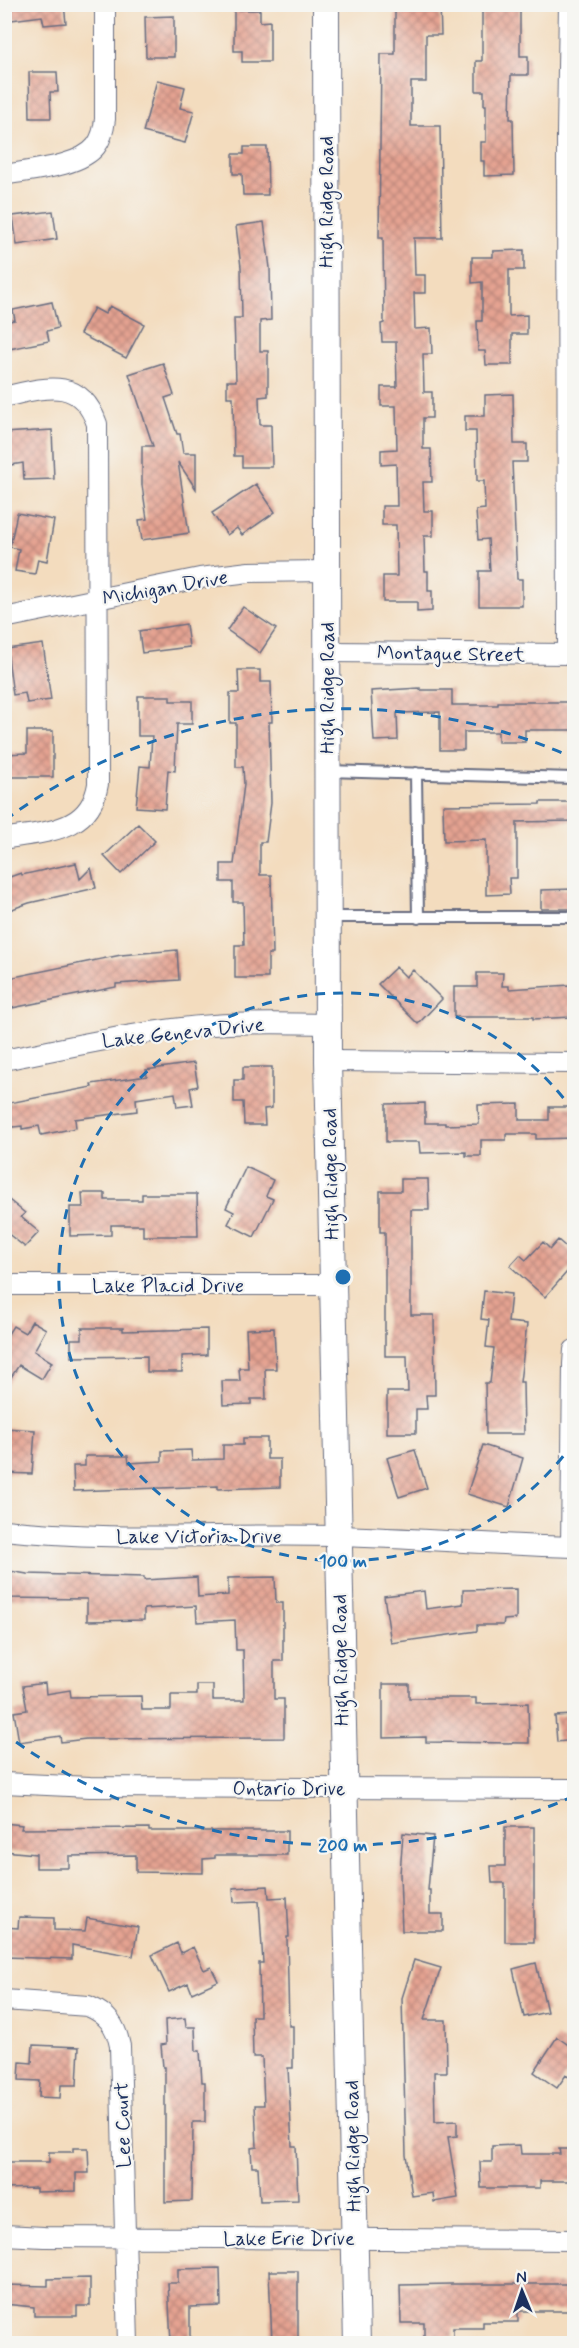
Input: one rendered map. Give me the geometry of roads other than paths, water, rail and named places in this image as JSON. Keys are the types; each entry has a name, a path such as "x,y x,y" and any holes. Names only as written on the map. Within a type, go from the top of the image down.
{"street":[{"path":"4,176 74,161 86,155 97,145 103,133 105,119 105,4"},
{"name":"High Ridge Road","path":"326,4 328,1061 357,2343"},
{"path":"569,4 567,118 571,654"},
{"path":"4,397 45,388 59,388 80,396 92,411 97,424 98,599 98,784 96,798 79,820 67,826 4,839"},
{"name":"Michigan Drive","path":"4,618 200,578 249,572 327,572"},
{"name":"Montague Street","path":"327,652 571,654"},
{"name":"Lake Geneva Drive","path":"4,1060 154,1031 214,1024 275,1022 328,1024"},
{"path":"328,1061 574,1063"},
{"name":"Lake Placid Drive","path":"4,1285 332,1285"},
{"path":"573,1547 574,1350"},
{"name":"Lake Victoria Drive","path":"4,1530 50,1535 92,1536 338,1536 573,1547"},
{"name":"Ontario Drive","path":"4,1783 90,1787 574,1789"},
{"name":"Lee Court","path":"4,2000 88,2006 100,2011 111,2020 117,2033 120,2046 128,2343"},
{"name":"Lake Erie Drive","path":"4,2235 574,2240"}],"lane":[{"path":"327,771 574,778"},
{"path":"416,774 418,918"},
{"path":"328,917 574,917"}]}
